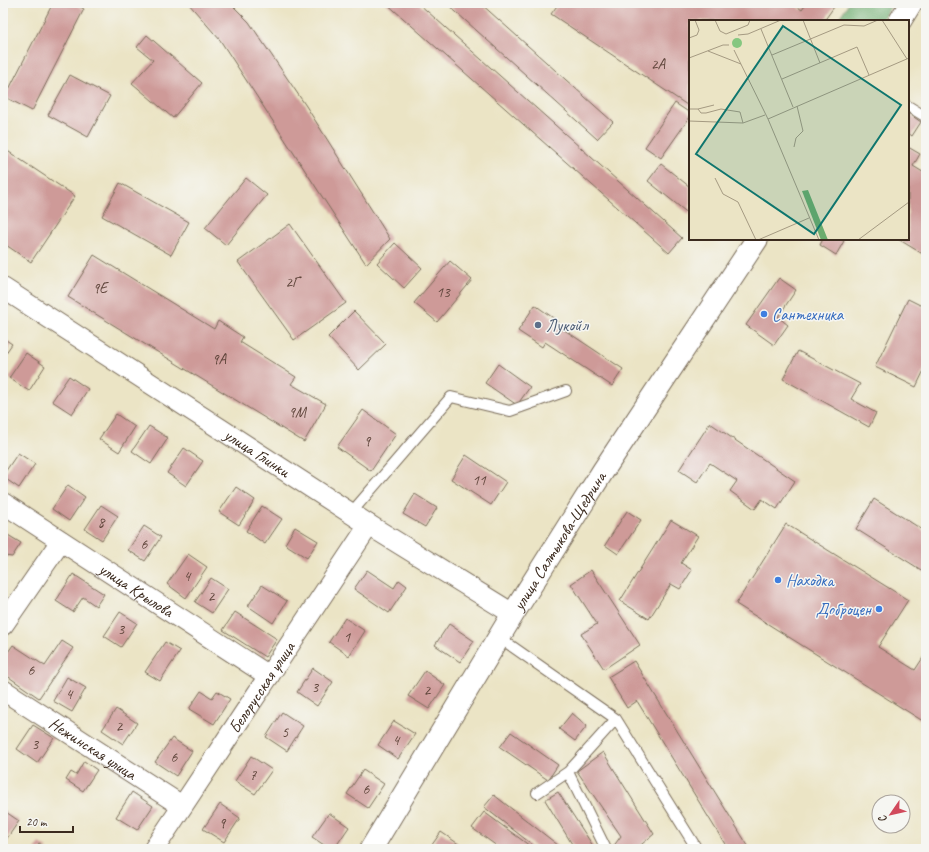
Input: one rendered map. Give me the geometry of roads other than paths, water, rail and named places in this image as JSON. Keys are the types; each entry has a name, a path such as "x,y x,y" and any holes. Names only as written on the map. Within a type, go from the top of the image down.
{"main road":[{"path":"901,20 911,3"},
{"name":"улица Салтыкова-Щедрина","path":"371,849 603,470 756,240"}],"street":[{"name":"улица Глинки","path":"3,288 369,525 514,614"},
{"name":"улица Крылова","path":"3,503 269,676"},
{"name":"Белорусская улица","path":"154,849 369,525"},
{"path":"3,625 61,541"},
{"name":"Нежинская улица","path":"3,690 182,806"}],"lane":[{"path":"909,107 926,117"},
{"path":"351,513 451,398 510,411 566,391"},
{"path":"500,638 616,719 697,849"},
{"path":"537,793 568,772 616,719"},
{"path":"568,772 606,849"}],"place":[{"name":"Сантехника","path":"764,314"},
{"name":"Лукойл","path":"538,325"},
{"name":"Находка","path":"778,580"},
{"name":"Доброцен","path":"879,609"}]}
